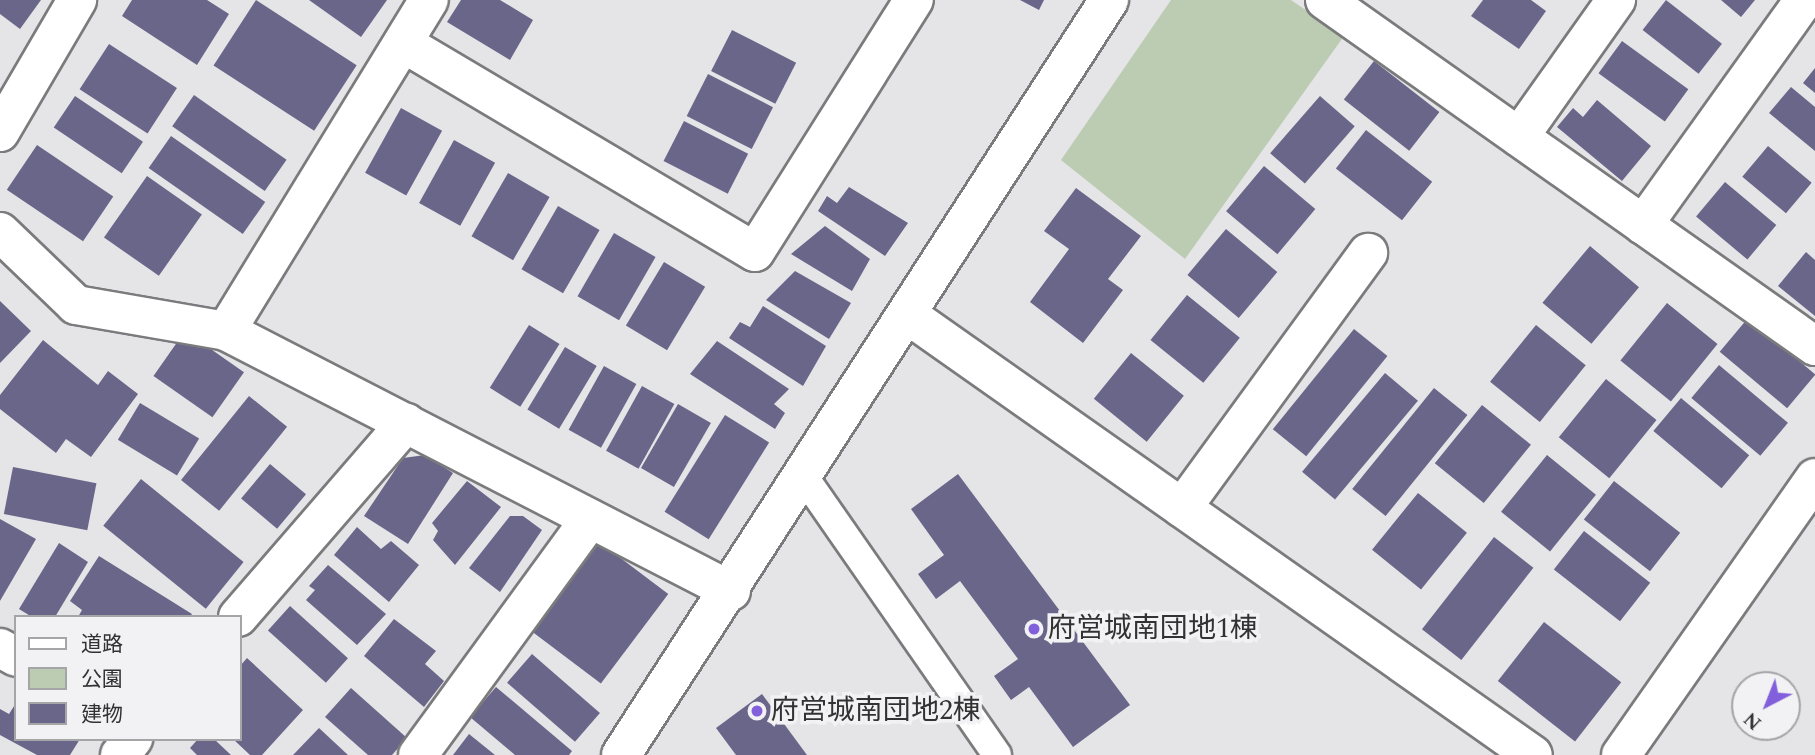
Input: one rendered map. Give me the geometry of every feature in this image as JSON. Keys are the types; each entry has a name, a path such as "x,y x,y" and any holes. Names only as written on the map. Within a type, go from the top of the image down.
{"street":[{"path":"0,132 78,0"},
{"path":"226,331 429,0"},
{"path":"403,43 755,252 914,0"},
{"path":"633,749 1109,0"},
{"path":"1325,0 1815,346"},
{"path":"1519,137 1616,0"},
{"path":"1643,225 1804,0"},
{"path":"0,232 76,305 226,331 731,591"},
{"path":"1182,509 1368,253"},
{"path":"908,315 1533,755"},
{"path":"240,615 406,423"},
{"path":"1621,755 1815,478"},
{"path":"418,755 590,519"},
{"path":"120,755 131,741"}],"lane":[{"path":"804,477 997,755"}],"green space":[{"path":"1171,0 1291,0 1344,36 1185,259 1061,160"}],"building":[{"path":"0,0 41,0 20,29 0,14"},
{"path":"132,0 207,0 229,14 197,65 122,16"},
{"path":"256,0 357,65 314,131 214,65"},
{"path":"309,0 387,0 361,37"},
{"path":"461,0 500,0 533,20 510,60 447,22"},
{"path":"1020,0 1044,0 1039,10"},
{"path":"1483,0 1531,0 1546,11 1519,49 1471,16"},
{"path":"1666,0 1722,44 1699,74 1643,30"},
{"path":"1721,0 1755,0 1741,17"},
{"path":"732,30 796,63 775,104 711,71"},
{"path":"1622,41 1688,89 1665,122 1598,73"},
{"path":"109,44 177,88 148,133 80,89"},
{"path":"1374,61 1439,112 1409,151 1344,100"},
{"path":"1815,68 1815,93 1803,83"},
{"path":"708,74 773,107 752,149 687,116"},
{"path":"1791,87 1815,107 1815,151 1769,113"},
{"path":"194,95 287,160 265,191 172,126"},
{"path":"75,96 143,142 122,173 54,128"},
{"path":"1320,96 1355,126 1305,184 1270,153"},
{"path":"1597,100 1651,146 1622,181 1557,127 1573,108 1583,117"},
{"path":"401,108 442,131 406,196 365,173"},
{"path":"684,121 748,154 728,194 664,161"},
{"path":"1366,130 1432,182 1402,220 1336,169"},
{"path":"171,136 265,202 243,234 149,168"},
{"path":"454,140 495,163 460,226 419,203"},
{"path":"37,145 113,196 83,241 7,190"},
{"path":"1768,146 1812,183 1786,213 1742,177"},
{"path":"1264,166 1315,209 1277,254 1226,211"},
{"path":"508,173 550,197 513,260 472,236"},
{"path":"147,176 202,214 159,276 104,237"},
{"path":"1725,182 1776,225 1747,260 1696,216"},
{"path":"849,187 908,223 885,256 818,211 827,196 837,203"},
{"path":"1076,188 1141,236 1108,279 1123,290 1083,343 1030,302 1069,249 1044,231"},
{"path":"558,206 600,230 563,293 522,269"},
{"path":"825,226 870,259 852,291 791,254"},
{"path":"1226,229 1277,272 1239,318 1187,275"},
{"path":"614,233 656,257 619,320 578,296"},
{"path":"1590,246 1639,287 1591,344 1542,303"},
{"path":"1806,252 1815,260 1815,316 1778,286"},
{"path":"664,262 705,287 667,350 626,325"},
{"path":"795,271 851,303 829,339 766,300"},
{"path":"1187,295 1240,338 1203,383 1150,340"},
{"path":"0,301 31,331 0,363"},
{"path":"1667,303 1718,344 1671,401 1620,361"},
{"path":"763,306 826,346 803,386 729,338 740,322 750,327"},
{"path":"1748,318 1815,374 1787,408 1720,352"},
{"path":"529,325 560,344 520,407 490,388"},
{"path":"1536,325 1586,365 1540,422 1490,382"},
{"path":"1354,329 1387,356 1306,456 1273,429"},
{"path":"185,331 244,372 212,417 153,376"},
{"path":"43,340 98,385 108,371 138,394 91,457 66,439 56,453 0,409 0,395"},
{"path":"717,341 789,389 774,404 785,413 775,429 690,374"},
{"path":"565,347 597,366 559,429 527,410"},
{"path":"1131,353 1184,396 1147,442 1094,399"},
{"path":"1719,365 1788,423 1760,456 1691,398"},
{"path":"604,366 636,384 601,448 569,430"},
{"path":"1385,373 1418,401 1335,499 1302,472"},
{"path":"1606,379 1657,420 1609,478 1559,437"},
{"path":"642,386 674,404 638,469 606,451"},
{"path":"1434,388 1467,415 1386,516 1352,489"},
{"path":"249,396 287,427 219,511 181,480"},
{"path":"1681,398 1749,455 1722,488 1653,431"},
{"path":"140,403 199,439 177,475 118,440"},
{"path":"678,404 711,423 674,487 641,468"},
{"path":"1482,405 1531,445 1484,503 1435,463"},
{"path":"725,415 769,443 709,539 665,512"},
{"path":"425,455 453,473 408,544 364,516 403,458"},
{"path":"1547,455 1596,495 1550,551 1501,512"},
{"path":"270,464 306,494 277,529 241,498"},
{"path":"13,467 96,483 87,530 4,514"},
{"name":"府営城南団地1棟","path":"958,474 1130,705 1073,747 1029,687 1011,700 994,676 1018,659 960,581 936,599 918,574 944,555 911,509"},
{"path":"141,479 244,562 206,609 103,526"},
{"path":"467,481 501,507 455,565 433,540 438,531 432,523"},
{"path":"1614,481 1680,533 1650,571 1584,520"},
{"path":"1418,493 1467,533 1421,589 1372,550"},
{"path":"510,516 523,516 542,530 500,592 469,568"},
{"path":"0,519 36,539 0,601"},
{"path":"357,527 381,549 391,541 419,565 389,602 334,555"},
{"path":"1584,531 1650,583 1620,621 1554,570"},
{"path":"1494,537 1533,568 1461,660 1422,629"},
{"path":"598,541 668,594 601,683 531,630"},
{"path":"59,543 88,562 56,615 29,615 19,609"},
{"path":"99,556 192,614 79,615 82,610 70,601"},
{"path":"328,565 386,614 357,645 306,600 315,590 309,586"},
{"path":"290,606 348,658 326,683 268,631"},
{"path":"394,619 436,651 425,664 444,681 424,707 364,656"},
{"path":"1544,622 1621,682 1575,741 1498,681"},
{"path":"532,654 600,713 575,742 507,683"},
{"path":"247,658 303,710 262,755 250,755 235,741 242,741 242,664"},
{"path":"496,687 572,751 569,755 515,755 470,717"},
{"path":"351,688 407,738 392,755 368,755 325,717"},
{"name":"府営城南団地2棟","path":"762,694 807,755 736,755 716,728"},
{"path":"14,706 14,741 79,741 70,755 37,755 0,735 0,709 9,714"},
{"path":"319,728 348,755 293,755"},
{"path":"469,734 495,755 453,755"},
{"path":"196,741 216,741 231,755 197,755 190,748"}],"place":[{"name":"府営城南団地1棟","path":"1034,629"},
{"name":"府営城南団地2棟","path":"757,711"}]}
